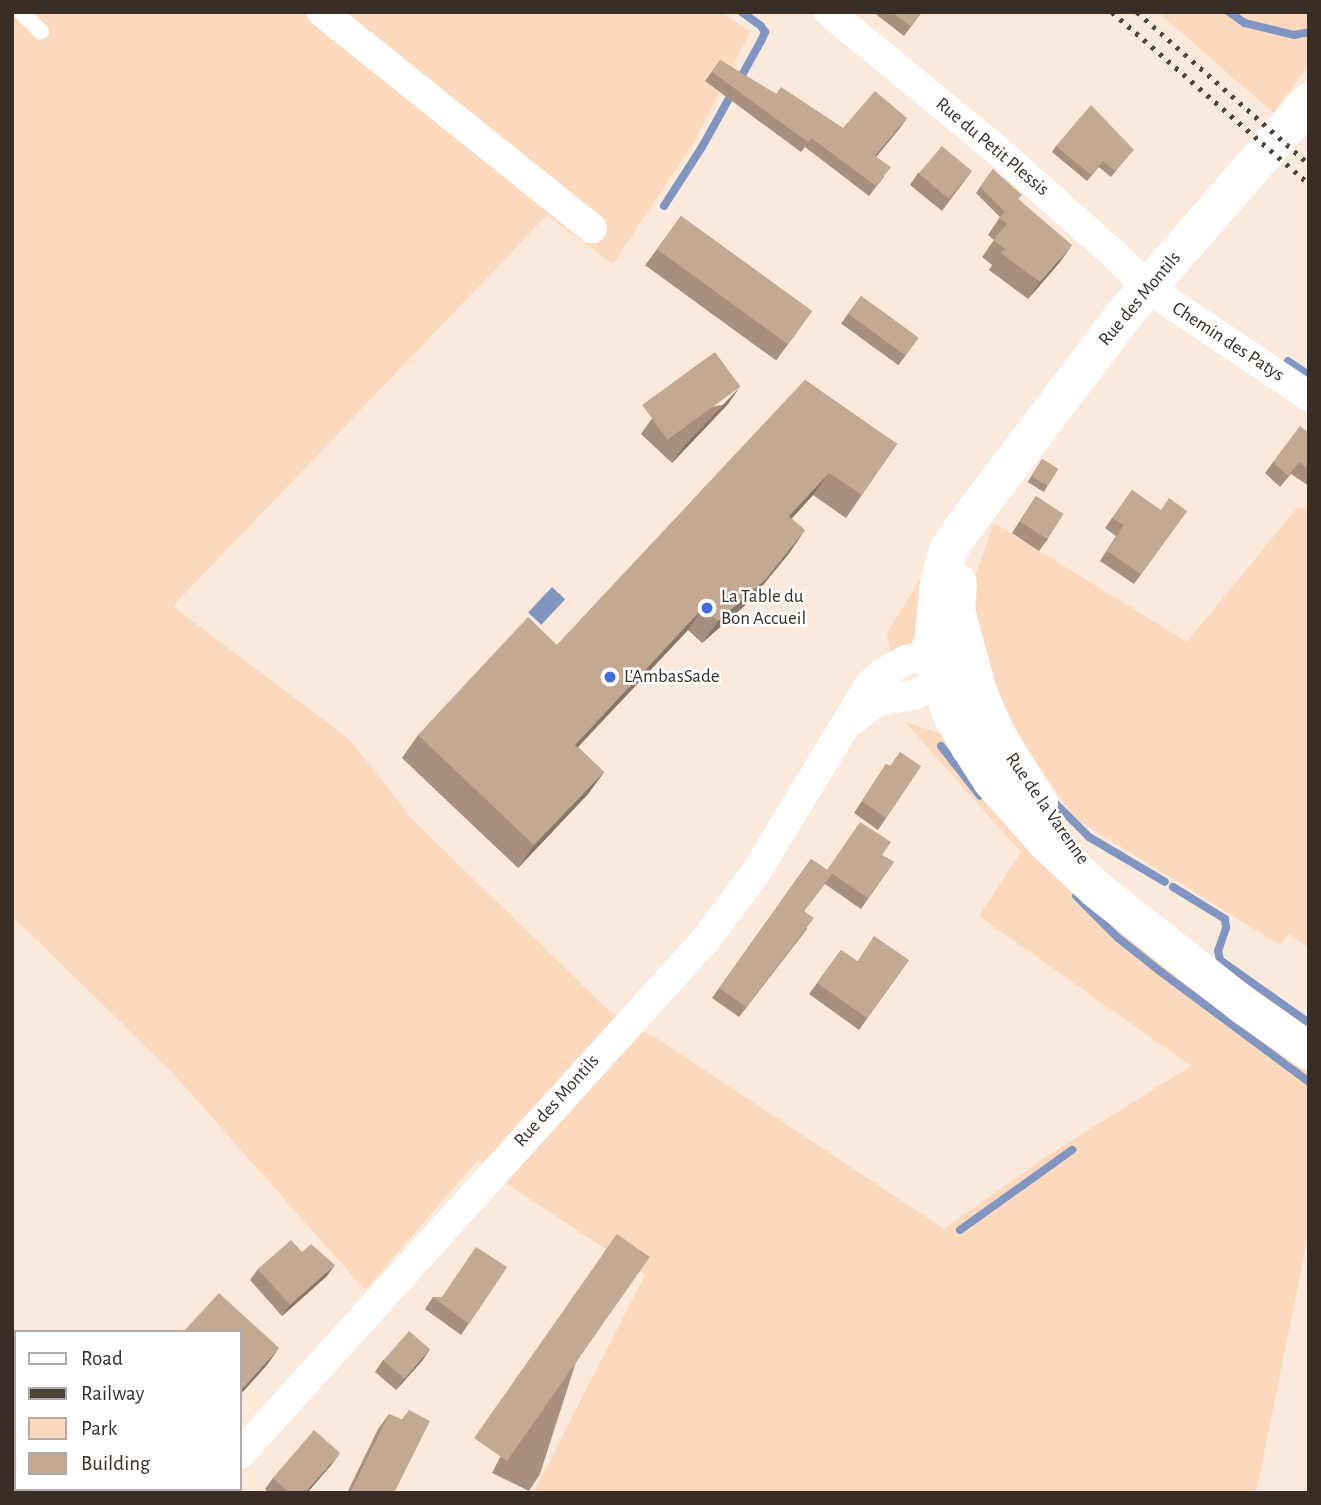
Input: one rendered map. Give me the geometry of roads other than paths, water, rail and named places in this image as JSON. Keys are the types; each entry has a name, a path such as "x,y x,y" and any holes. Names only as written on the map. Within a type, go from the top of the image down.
{"street":[{"path":"322,12 592,228"},
{"name":"Rue du Petit Plessis","path":"829,12 996,149 1148,288"},
{"name":"Rue des Montils","path":"945,670 934,613 948,550 1079,374 1148,288 1309,102"},
{"name":"Chemin des Patys","path":"1148,288 1309,396"},
{"name":"Rue des Montils","path":"242,1452 707,938 755,873 876,678 906,660 945,670"},
{"name":"Rue des Montils","path":"845,726 878,701 903,698 945,670"},
{"name":"Rue de la Varenne","path":"945,670 978,692 996,734 1031,793 1088,868 1148,930"},
{"name":"Rue de la Varenne","path":"945,670 992,781 1019,812 1096,889 1244,1006 1309,1051"}],"lane":[{"path":"21,12 41,31"}],"water":[{"path":"552,587 565,599 541,625 528,613"}],"waterway":[{"path":"664,206 702,147 765,32 742,12"},
{"path":"1229,12 1245,23 1294,35 1309,32"},
{"path":"1288,361 1309,375"},
{"path":"941,746 980,796"},
{"path":"1052,800 1089,837 1165,882"},
{"path":"1173,887 1225,919 1226,928 1218,951 1220,960 1309,1023"},
{"path":"1076,896 1117,937 1309,1082"},
{"path":"960,1230 1072,1150"}],"railway":[{"path":"1112,12 1309,184"},
{"path":"1137,12 1309,164"}],"place":[{"name":"La Table du Bon Accueil","path":"707,608"},
{"name":"L'AmbasSade","path":"610,677"}]}
